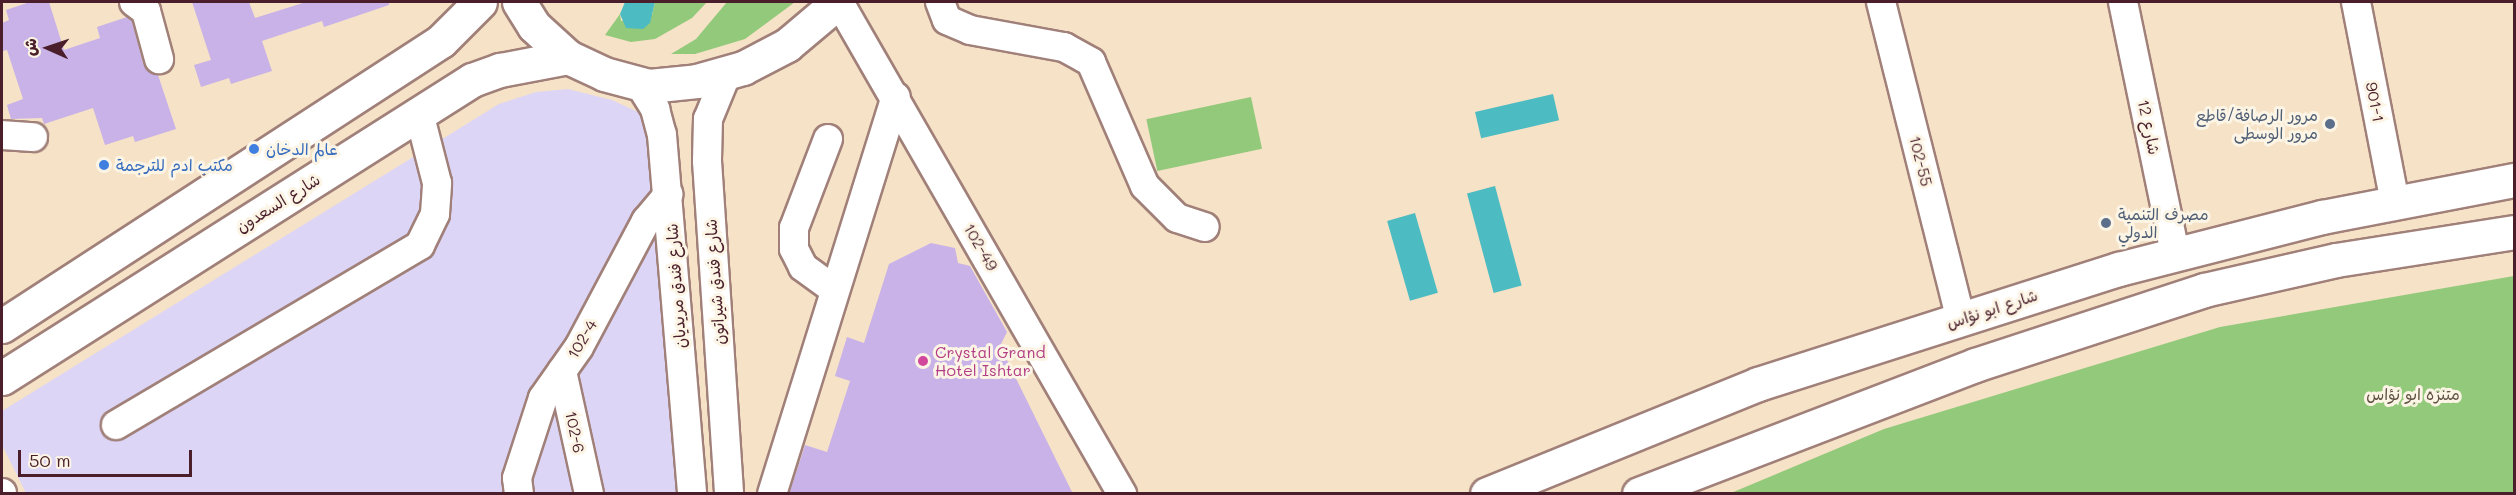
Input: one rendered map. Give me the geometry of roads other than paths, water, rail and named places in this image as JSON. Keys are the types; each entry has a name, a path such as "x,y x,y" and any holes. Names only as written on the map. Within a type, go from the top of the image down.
{"main road":[{"path":"2,326 441,41 480,2"},
{"path":"519,2 534,26 568,57 604,74 639,83 673,85 727,74 787,45 839,2"},
{"name":"شارع السعدون","path":"2,378 472,80 500,70 568,57"},
{"name":"شارع ابو نؤاس","path":"1487,494 1758,384 2175,252 2394,203 2514,180"},
{"path":"1640,494 1975,365 2193,293 2336,260 2514,232"}],"street":[{"path":"134,2 146,11 159,59"},
{"name":"102-49","path":"839,2 896,97 1122,494"},
{"path":"940,2 947,20 970,30 1064,47 1091,62 1145,186 1178,218 1206,227"},
{"name":"102-55","path":"1881,2 1961,320"},
{"name":"شارع 12","path":"2123,2 2175,252"},
{"name":"901-1","path":"2356,2 2394,203"},
{"name":"شارع فندق شيراتون","path":"727,74 708,119 715,280 729,494"},
{"name":"شارع فندق مريديان","path":"639,83 655,109 662,135 669,194 692,494"},
{"path":"772,494 833,289 896,97"},
{"path":"116,425 420,245 435,214 437,183 419,113"},
{"path":"2,135 33,136"},
{"path":"828,139 794,228 794,249 803,267 833,289"},
{"name":"102-4","path":"519,494 517,478 543,398 579,347 646,220 669,194"},
{"path":"676,285 715,280"},
{"name":"102-6","path":"562,371 589,494"}],"water":[{"path":"625,2 655,2 650,23 643,29 626,28 620,14"},
{"path":"1553,94 1559,120 1481,138 1475,112"},
{"path":"1495,186 1522,285 1494,293 1467,194"},
{"path":"1415,213 1438,293 1410,301 1387,221"}],"place":[{"name":"مرور الرصافة/قاطع مرور الوسطى","path":"2330,124"},
{"name":"عالم الدخان","path":"254,149"},
{"name":"مكتب ادم للترجمة","path":"104,165"},
{"name":"مصرف التنمية الدولي","path":"2106,223"},
{"name":"Crystal Grand Hotel Ishtar","path":"923,361"}],"park label":[{"name":"متنزه ابو نؤاس","path":"2413,394"}]}
